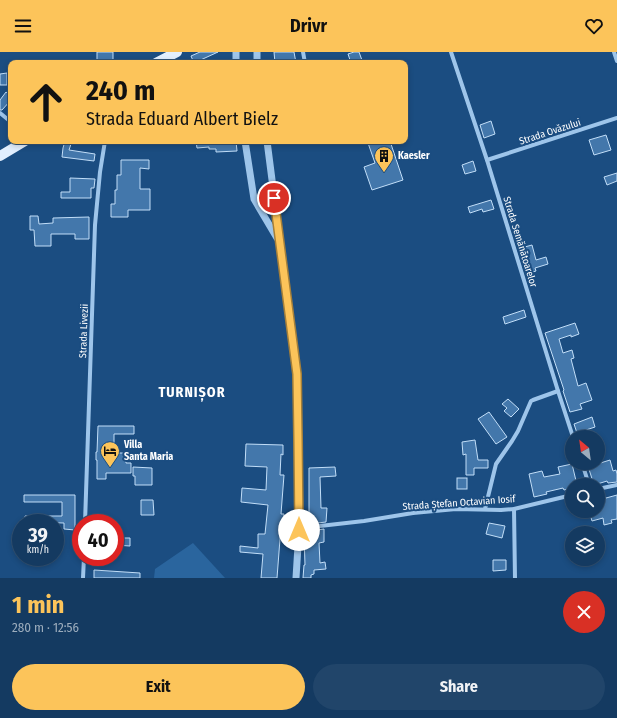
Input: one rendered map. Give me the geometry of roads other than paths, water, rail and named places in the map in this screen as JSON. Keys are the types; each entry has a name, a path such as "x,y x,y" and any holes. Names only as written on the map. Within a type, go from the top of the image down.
{"main road":[{"path":"156,60 167,52"},
{"path":"162,60 177,52"},
{"path":"0,156 20,144"}],"street":[{"name":"Strada Semănătoarelor","path":"451,52 487,160 571,430"},
{"path":"614,52 617,61"},
{"path":"0,113 8,120"},
{"name":"Strada Ovăzului","path":"487,160 617,118"},
{"name":"Strada Livezii","path":"85,514 95,225 100,172 105,144"},
{"path":"246,144 254,199 280,242"},
{"path":"267,144 297,374 299,530 296,578"},
{"path":"485,509 496,464 518,431 531,401 558,392"},
{"path":"605,488 617,485"},
{"name":"Strada Ștefan Octavian Iosif","path":"299,530 413,513 456,509 514,509 565,497"},
{"path":"514,509 515,578"},
{"path":"83,578 84,566"}],"place":[{"name":"Kaesler","path":"384,173"},
{"name":"Villa Santa Maria","path":"110,468"}],"district":[{"name":"TURNIȘOR","path":"192,392"}]}
